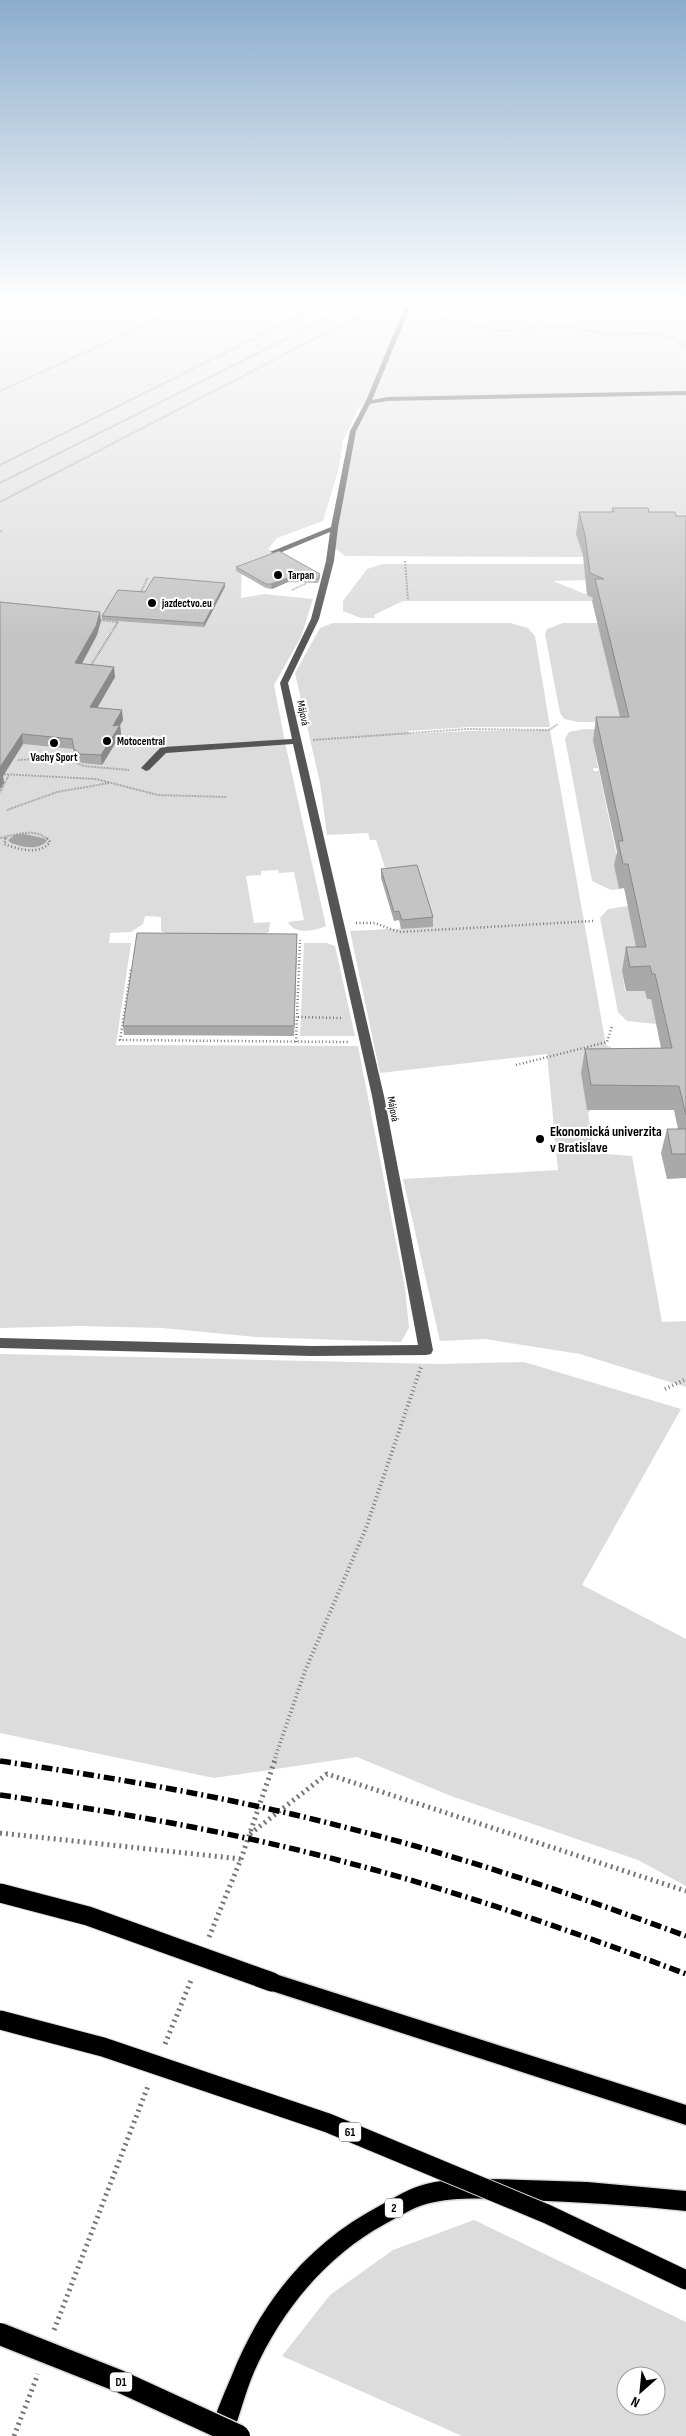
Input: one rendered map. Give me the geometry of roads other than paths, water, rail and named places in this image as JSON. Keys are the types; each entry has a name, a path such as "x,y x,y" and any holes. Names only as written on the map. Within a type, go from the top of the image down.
{"highway":[{"name":"D1","path":"0,2334 119,2381 239,2436"}],"main road":[{"path":"0,1893 88,1916 272,1982 686,2115"},
{"name":"61","path":"0,2020 103,2047 328,2123 547,2214 686,2280"},
{"name":"2","path":"222,2436 229,2408 248,2356 277,2308 306,2272 372,2218 425,2194 491,2189 606,2192 686,2201"}],"street":[{"name":"Májová","path":"0,1343 312,1351 426,1350 366,1042 284,683 315,620 330,561 334,528 353,431 362,414"},
{"path":"274,552 334,528"},
{"path":"146,768 163,750 296,741"}],"railway":[{"path":"0,1761 88,1774 305,1817 434,1851 518,1877 686,1936"},
{"path":"0,1795 88,1808 219,1832 349,1863 519,1914 686,1974"}],"place":[{"name":"Tarpan","path":"278,575"},
{"name":"jazdectvo.eu","path":"152,603"},
{"name":"Motocentral","path":"107,741"},
{"name":"Vachy Sport","path":"54,743"},
{"name":"Ekonomická univerzita v Bratislave","path":"540,1139"}]}
